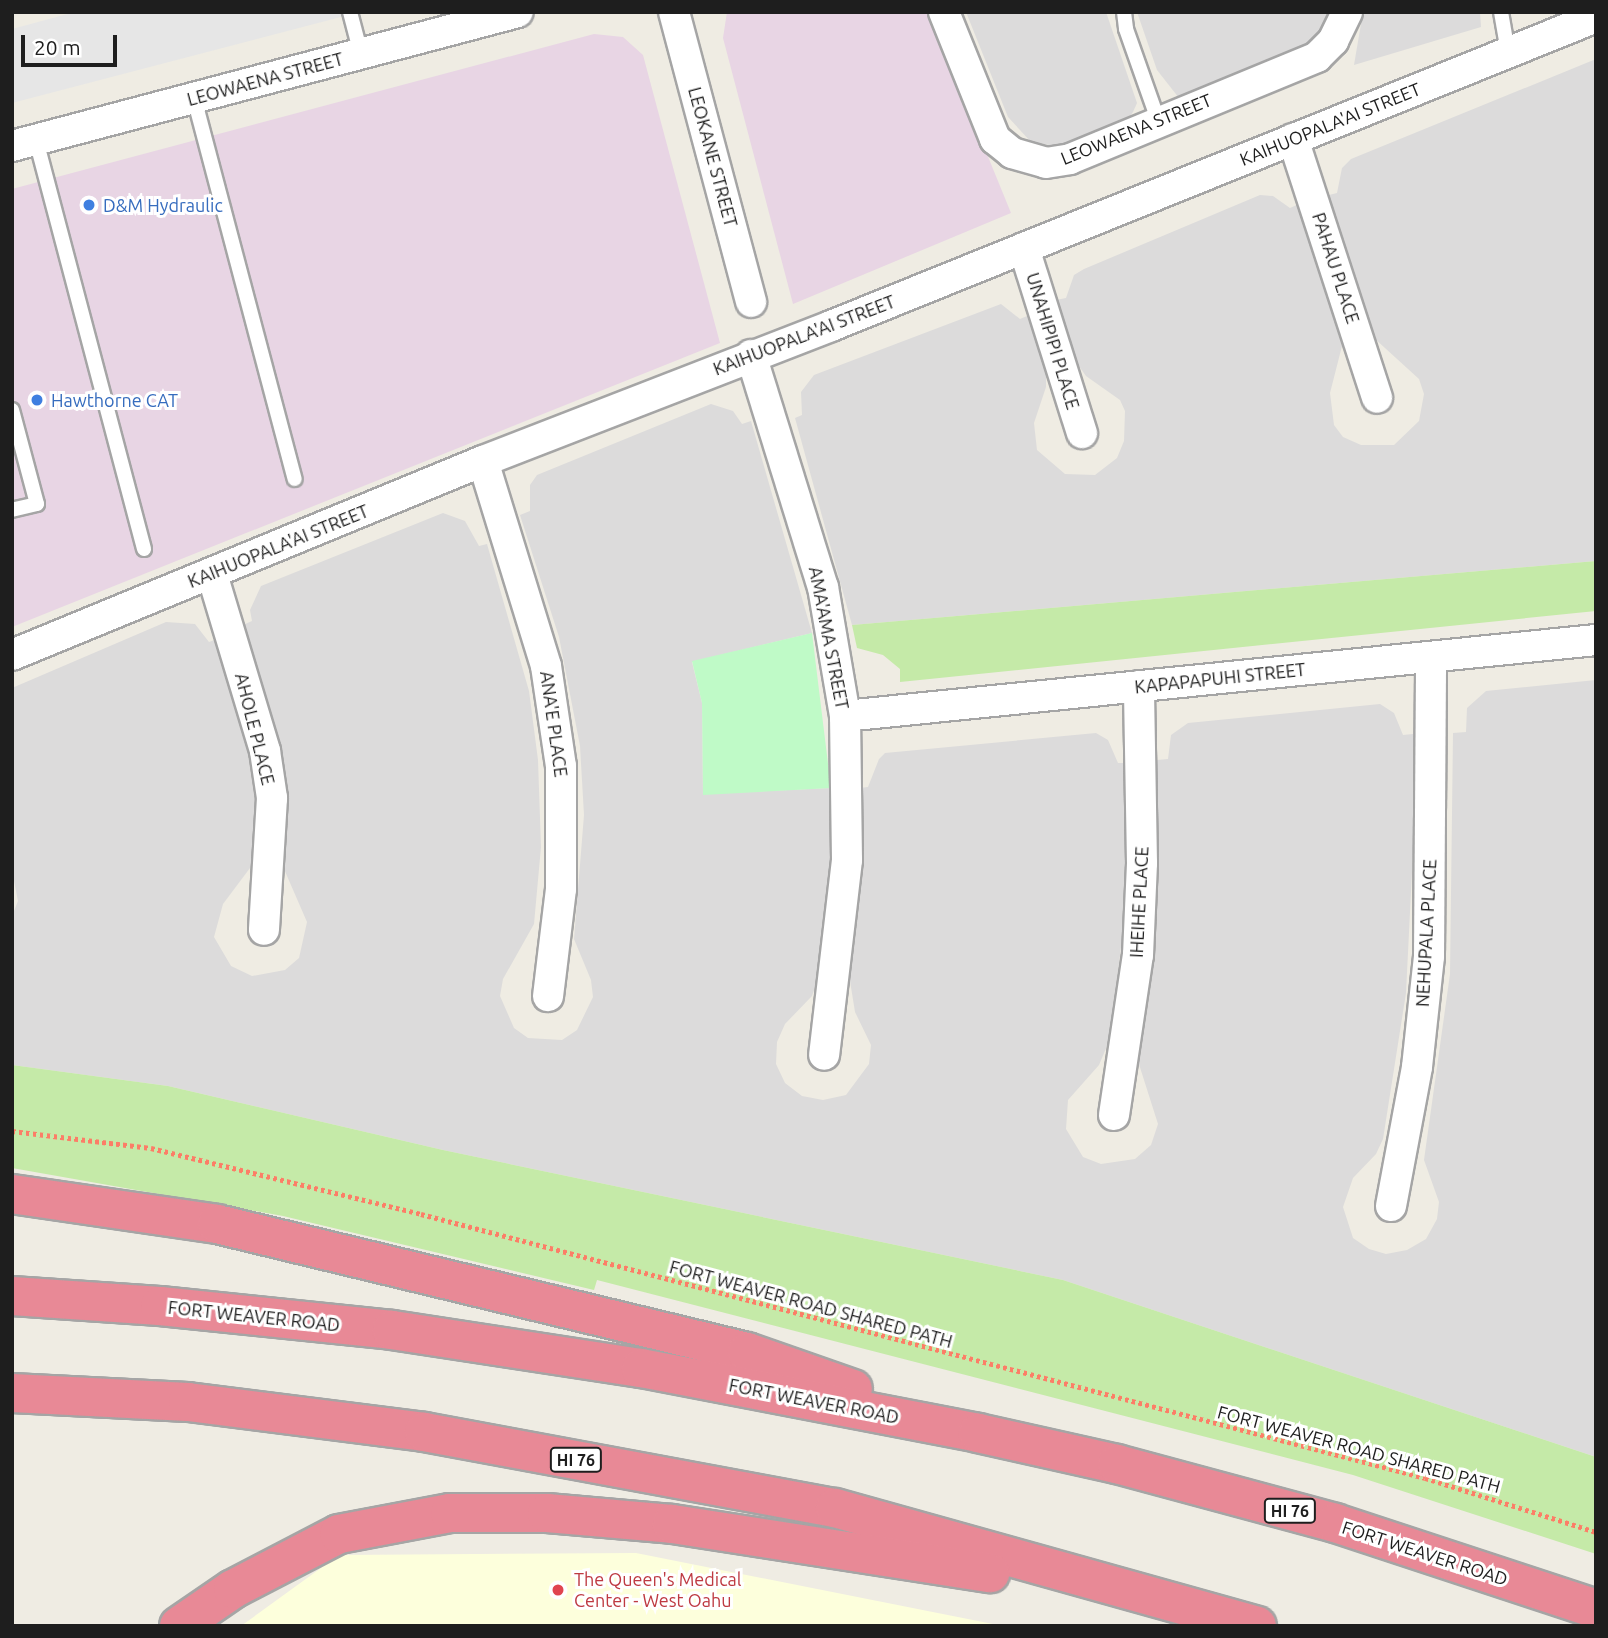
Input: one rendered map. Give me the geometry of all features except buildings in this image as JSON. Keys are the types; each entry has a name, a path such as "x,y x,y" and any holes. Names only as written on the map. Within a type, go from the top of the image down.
{"highway":[{"path":"12,1194 218,1224 747,1352 978,1433"},
{"name":"FORT WEAVER ROAD","path":"12,1296 160,1306 392,1330 642,1368 978,1433 1117,1464 1335,1523 1596,1609"},
{"name":"HI 76","path":"12,1393 188,1402 424,1432 835,1508 1127,1592 1257,1626"},
{"path":"179,1626 233,1589 339,1534 450,1513 547,1513 672,1524 1127,1592"}],"street":[{"name":"LEOWAENA STREET","path":"24,143 518,12"},
{"name":"LEOKANE STREET","path":"674,12 751,302"},
{"name":"LEOWAENA STREET","path":"944,12 995,139 1012,153 1046,163 1070,159 1158,120 1318,57 1334,41 1347,12"},
{"name":"KAIHUOPALA'AI STREET","path":"12,655 483,461 1024,248 1596,17"},
{"name":"PAHAU PLACE","path":"1293,139 1377,398"},
{"name":"UNAHIPIPI PLACE","path":"1024,248 1082,433"},
{"name":"AMA'AMA STREET","path":"751,355 822,587 845,716 847,860 824,1055"},
{"name":"ANA'E PLACE","path":"483,461 546,666 561,766 561,889 548,996"},
{"name":"AHOLE PLACE","path":"212,574 265,751 272,798 264,930"},
{"name":"KAPAPAPUHI STREET","path":"845,716 1596,640"},
{"name":"NEHUPALA PLACE","path":"1391,1206 1417,1067 1429,957 1431,657"},
{"name":"IHEIHE PLACE","path":"1114,1115 1138,955 1142,863 1139,686"}],"lane":[{"path":"350,12 360,54"},
{"path":"1124,12 1126,29 1158,120"},
{"path":"1501,12 1508,52"},
{"path":"194,98 295,479"},
{"path":"24,143 144,549"},
{"path":"12,410 37,504 12,510"}],"path":[{"name":"FORT WEAVER ROAD SHARED PATH","path":"12,1130 151,1148 421,1214 1425,1478 1596,1532"}],"shaded area":[{"path":"75,12 360,12 12,103 12,29"},
{"path":"727,12 929,12 1011,213 793,304 723,38"},
{"path":"966,12 1106,12 1137,103 1133,112 1128,119 1061,147 1031,142 1008,117"},
{"path":"1137,12 1329,12 1324,27 1302,49 1179,98 1157,70"},
{"path":"1363,12 1480,12 1481,27 1354,65"},
{"path":"594,34 623,37 643,55 720,343 12,627 12,189"},
{"path":"1596,59 1596,561 852,625 795,418 802,415 801,392 814,375 1001,304 1020,319 1027,316 1046,370 1046,387 1034,423 1037,450 1065,474 1095,475 1117,458 1124,441 1125,411 1120,400 1086,376 1076,362 1056,300 1066,298 1074,275 1084,269 1260,195 1273,196 1290,208 1299,204 1342,346 1330,393 1334,425 1343,437 1361,445 1394,445 1419,421 1424,394 1419,379 1374,338 1365,320 1329,195 1337,193 1342,168 1351,159"},
{"path":"711,404 733,411 742,424 751,421 812,633 692,662 702,703 703,794 831,788 830,865 819,976 812,996 785,1024 777,1042 776,1064 785,1083 802,1096 823,1100 846,1095 869,1064 871,1045 855,1012 850,981 862,860 860,788 868,787 879,759 885,753 1096,733 1108,740 1118,763 1127,763 1125,914 1110,1039 1099,1065 1068,1100 1066,1129 1083,1157 1101,1164 1135,1159 1151,1145 1158,1124 1137,1058 1157,878 1157,760 1168,759 1171,735 1188,723 1380,704 1394,713 1403,735 1413,734 1414,831 1406,993 1383,1139 1376,1154 1353,1178 1343,1207 1353,1238 1369,1249 1386,1254 1407,1250 1426,1239 1437,1219 1439,1202 1424,1160 1450,974 1453,733 1466,732 1467,708 1486,691 1596,680 1596,1457 1063,1280 443,1150 168,1086 12,1065 12,916 18,901 12,871 12,688 166,622 195,624 209,642 217,639 244,726 257,813 253,864 223,904 214,937 231,966 252,976 285,970 299,958 307,922 284,869 282,783 270,712 243,625 252,621 250,610 261,586 443,513 465,521 479,546 487,544 529,691 538,760 541,847 534,924 503,979 500,996 514,1028 528,1038 562,1040 577,1030 593,997 591,980 574,939 584,815 580,746 559,637 520,515 530,511 530,485 537,475"},
{"name":"The Queen's Medical Center - West Oahu","path":"636,1553 1003,1626 241,1626 339,1555"}],"green space":[{"path":"1596,561 1596,611 900,682 900,669 883,655 857,648 852,625"},
{"path":"812,633 831,788 703,795 702,703 692,661"},
{"path":"12,1065 168,1086 443,1150 1063,1280 1596,1457 1596,1554 1353,1475 597,1280 594,1290 283,1216 12,1168"}],"place":[{"name":"D&M Hydraulic","path":"89,205"},
{"name":"Hawthorne CAT","path":"37,400"},
{"name":"The Queen's Medical Center - West Oahu","path":"558,1590"}]}
